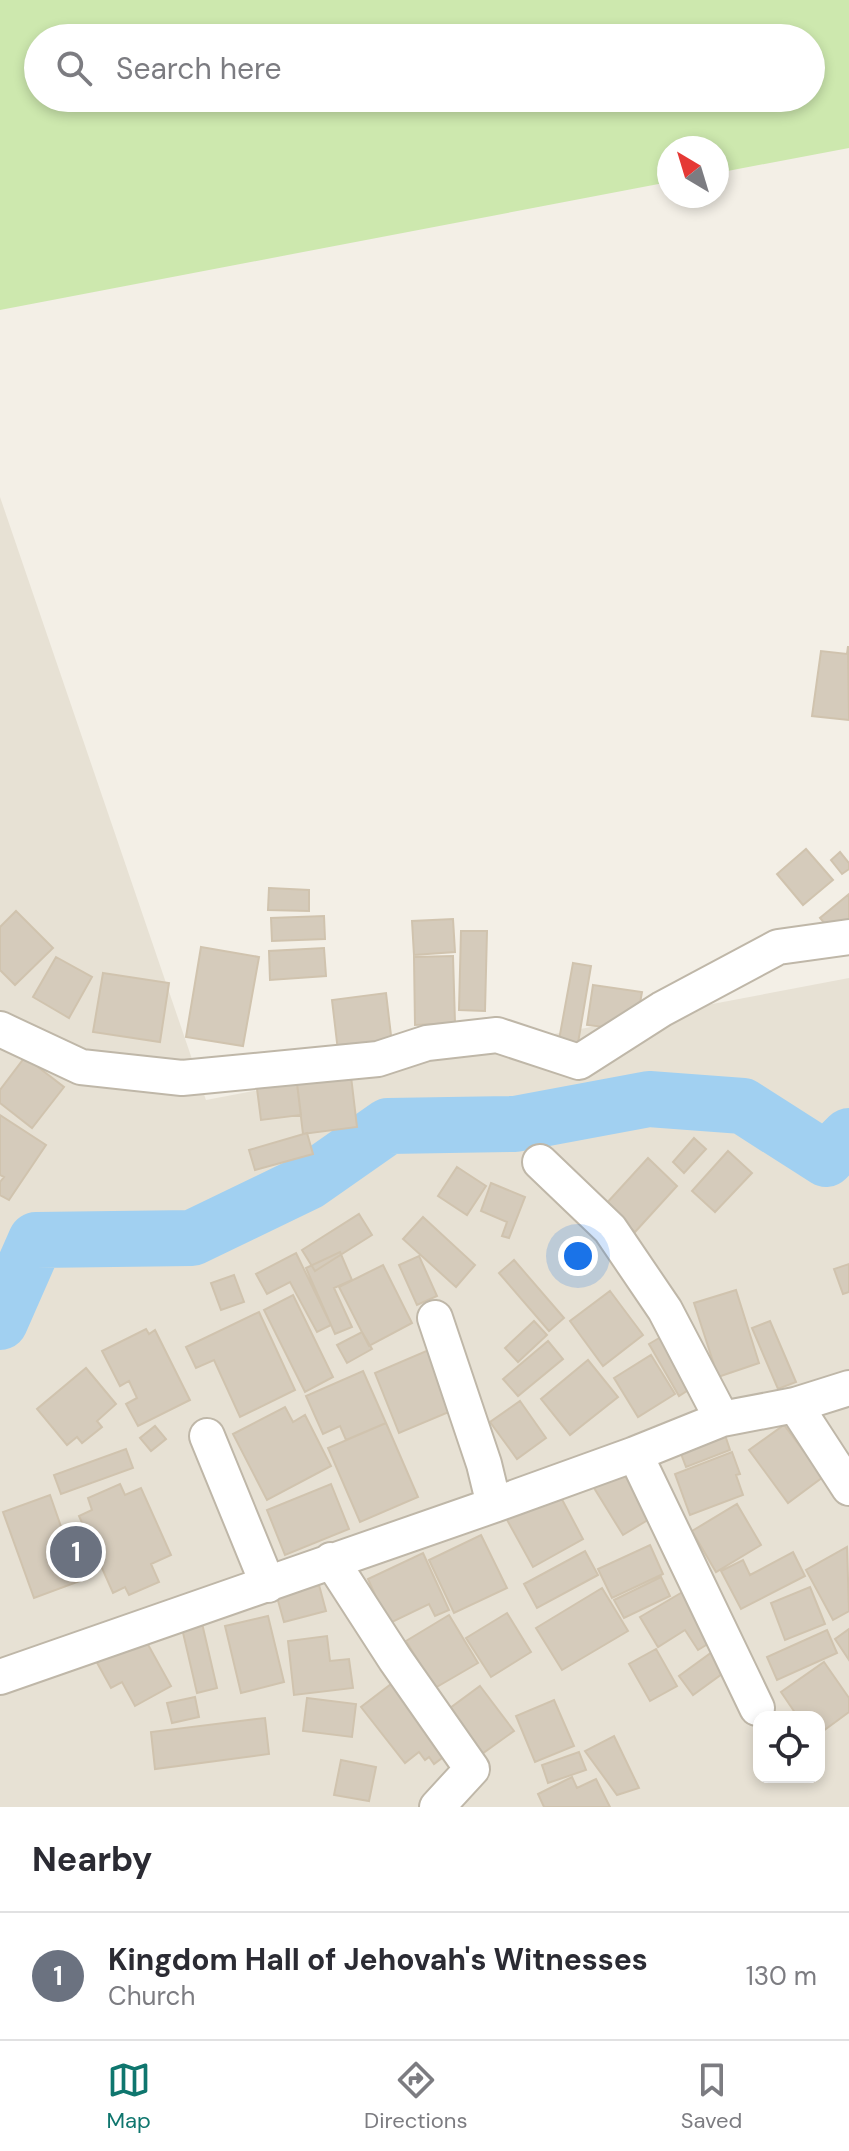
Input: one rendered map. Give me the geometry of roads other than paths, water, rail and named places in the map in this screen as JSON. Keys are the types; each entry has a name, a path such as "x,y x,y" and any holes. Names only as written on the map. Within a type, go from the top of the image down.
{"street":[{"path":"0,1032 81,1067 182,1078 378,1059 427,1043 497,1035 579,1062 662,1009 778,947 849,937"},
{"path":"540,1162 610,1229 665,1310 722,1419"},
{"path":"435,1318 475,1434 494,1505"},
{"path":"0,1677 494,1505 722,1419 795,1405 849,1388"},
{"path":"795,1405 849,1488"},
{"path":"207,1436 268,1585"},
{"path":"635,1454 757,1708"},
{"path":"331,1560 472,1769 437,1807"}],"waterway":[{"path":"0,1322 36,1240 192,1238 308,1182 388,1126 515,1124 649,1099 743,1106 826,1159 849,1136"}],"place":[{"name":"Kingdom Hall of Jehovah's Witnesses","path":"76,1552"}]}
